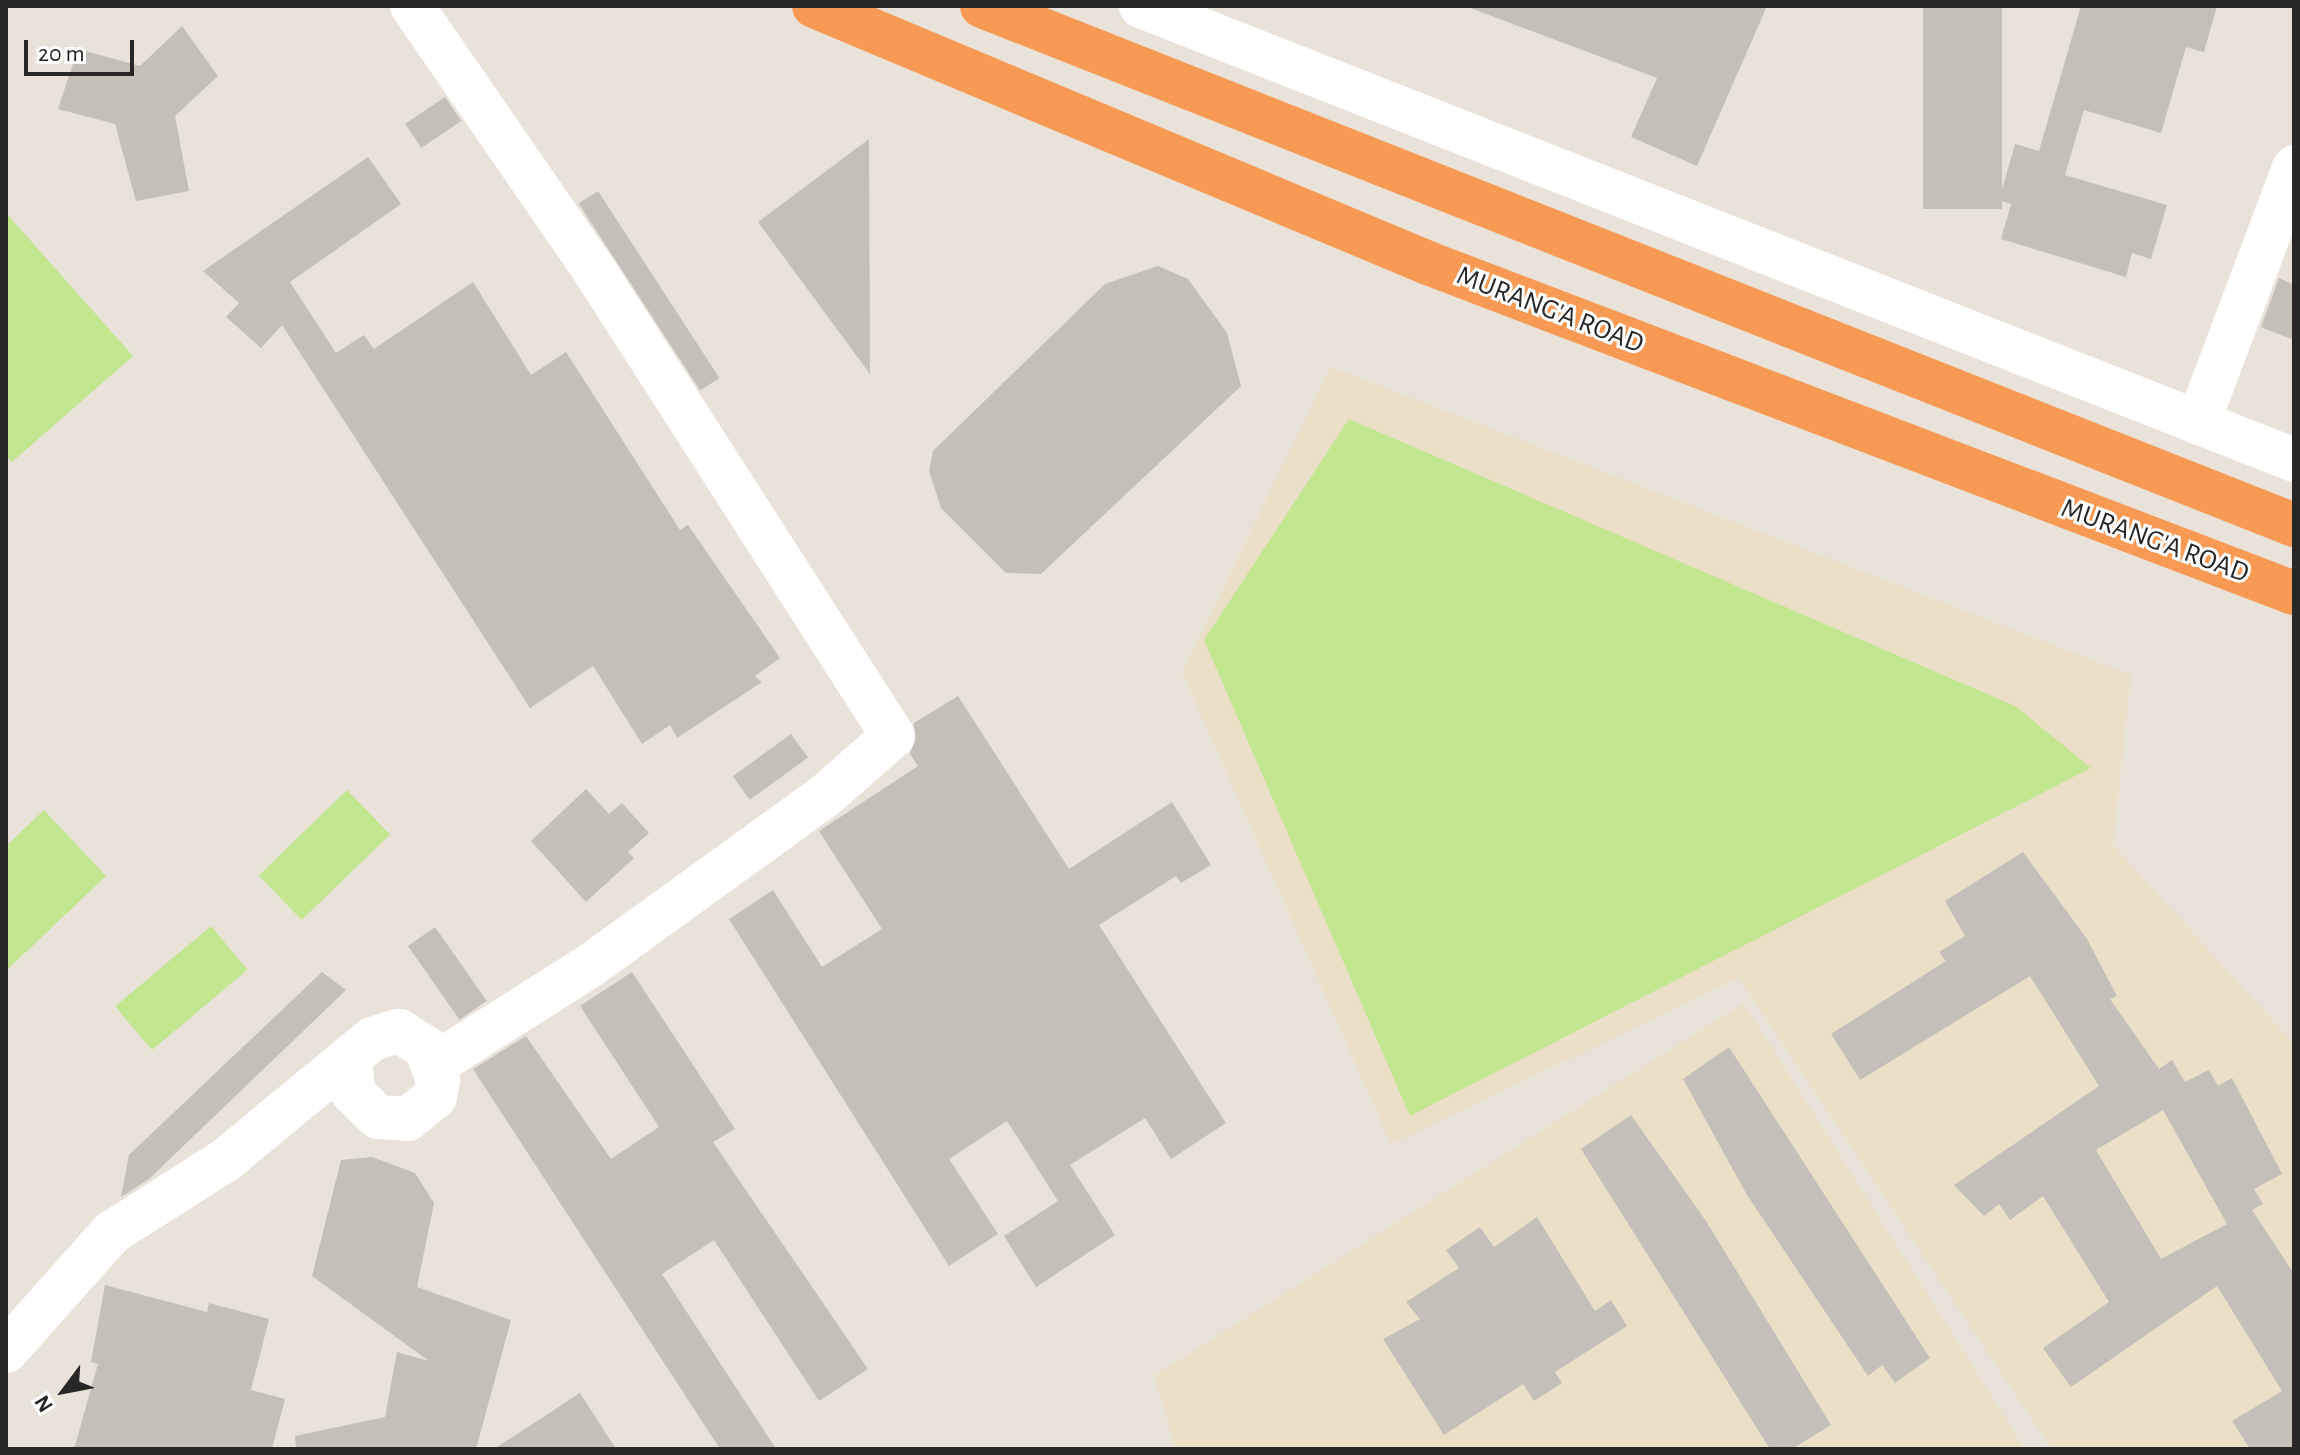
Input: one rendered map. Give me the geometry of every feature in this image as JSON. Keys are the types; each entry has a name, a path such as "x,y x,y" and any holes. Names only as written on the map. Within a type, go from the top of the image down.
{"highway":[{"name":"MURANG'A ROAD","path":"814,6 1428,263 2294,593"},
{"path":"982,6 2294,525"}],"street":[{"path":"412,6 594,270 893,736 826,795 591,965 435,1064"},
{"path":"1141,6 2294,460"},
{"path":"2198,423 2294,167"},
{"path":"6,1351 111,1233 227,1159 351,1061 372,1039 399,1031 413,1036 435,1064 435,1097 424,1111 391,1121 353,1093 351,1061"}],"shaded area":[{"path":"1331,367 2131,675 2113,845 2294,1044 2294,1449 2052,1449 1739,978 1391,1144 1182,672"},
{"path":"1744,1003 2025,1449 1176,1449 1154,1376"}],"green space":[{"path":"6,213 133,356 12,462 6,455"},
{"path":"1349,419 2015,706 2091,768 1410,1116 1204,640"},
{"path":"347,790 390,835 302,920 259,875"},
{"path":"44,810 106,876 6,971 6,846"},
{"path":"211,926 248,970 152,1050 115,1006"}],"building":[{"path":"1465,6 1767,6 1697,166 1631,137 1657,78"},
{"path":"1923,6 2002,6 2002,209 1923,209"},
{"path":"2081,6 2217,6 2204,52 2186,47 2161,133 2084,110 2065,175 2167,205 2151,259 2132,253 2126,277 2001,239 2011,204 1999,200 2015,144 2039,151"},
{"path":"182,26 218,76 175,116 189,191 136,201 115,124 58,109 78,49 140,66"},
{"path":"445,97 461,121 421,148 405,124"},
{"path":"869,139 870,374 758,222"},
{"path":"368,157 401,204 290,282 336,353 364,335 374,349 473,282 531,375 566,352 680,530 688,525 780,658 755,676 762,682 677,738 670,725 642,744 593,666 530,708 282,325 261,348 226,317 239,303 203,271"},
{"path":"598,191 719,378 700,391 579,204"},
{"path":"1158,266 1188,279 1227,333 1241,386 1041,574 1006,573 941,508 929,471 933,451 1105,284"},
{"path":"2279,278 2294,285 2294,340 2261,327"},
{"path":"958,696 1069,869 1172,802 1211,865 1181,883 1176,876 1099,925 1226,1123 1171,1159 1145,1118 1070,1165 1115,1235 1036,1287 1004,1236 1058,1201 1007,1121 949,1159 998,1234 949,1266 729,919 773,890 822,967 882,929 819,831 918,766 910,754 914,723"},
{"path":"791,734 808,757 750,800 733,776"},
{"path":"586,789 609,814 622,803 649,833 628,852 634,858 586,902 531,841"},
{"path":"2023,852 2087,939 2117,996 2110,999 2159,1069 2172,1060 2185,1082 2209,1070 2218,1086 2232,1078 2282,1174 2254,1189 2263,1204 2252,1210 2294,1274 2294,1449 2250,1449 2232,1421 2282,1391 2217,1286 2071,1387 2043,1348 2109,1302 2043,1196 2010,1220 1999,1204 1984,1216 1954,1185 2099,1086 2030,976 1860,1080 1831,1034 1946,961 1939,952 1965,936 1945,901","holes":["2163,1110 2227,1224 2161,1259 2096,1150"]},
{"path":"435,927 487,1001 460,1020 408,946"},
{"path":"322,972 346,990 149,1179 121,1197 129,1155"},
{"path":"632,972 735,1129 713,1142 868,1369 819,1401 714,1240 662,1274 776,1449 720,1449 473,1069 526,1036 611,1159 659,1127 580,1006"},
{"path":"1729,1047 1930,1358 1895,1383 1882,1365 1868,1376 1747,1195 1683,1079"},
{"path":"1631,1115 1706,1221 1831,1425 1792,1449 1770,1449 1581,1149"},
{"path":"372,1157 415,1173 434,1203 417,1287 511,1320 476,1449 296,1449 295,1436 385,1417 397,1352 429,1361 312,1276 341,1160"},
{"path":"1537,1217 1595,1311 1611,1300 1627,1326 1555,1372 1562,1383 1534,1401 1523,1384 1444,1435 1383,1339 1420,1319 1406,1302 1459,1268 1446,1250 1480,1227 1494,1247"},
{"path":"105,1285 207,1312 209,1303 269,1319 251,1390 285,1399 272,1449 74,1449 98,1364 91,1362"},
{"path":"580,1393 616,1449 494,1449"}]}
